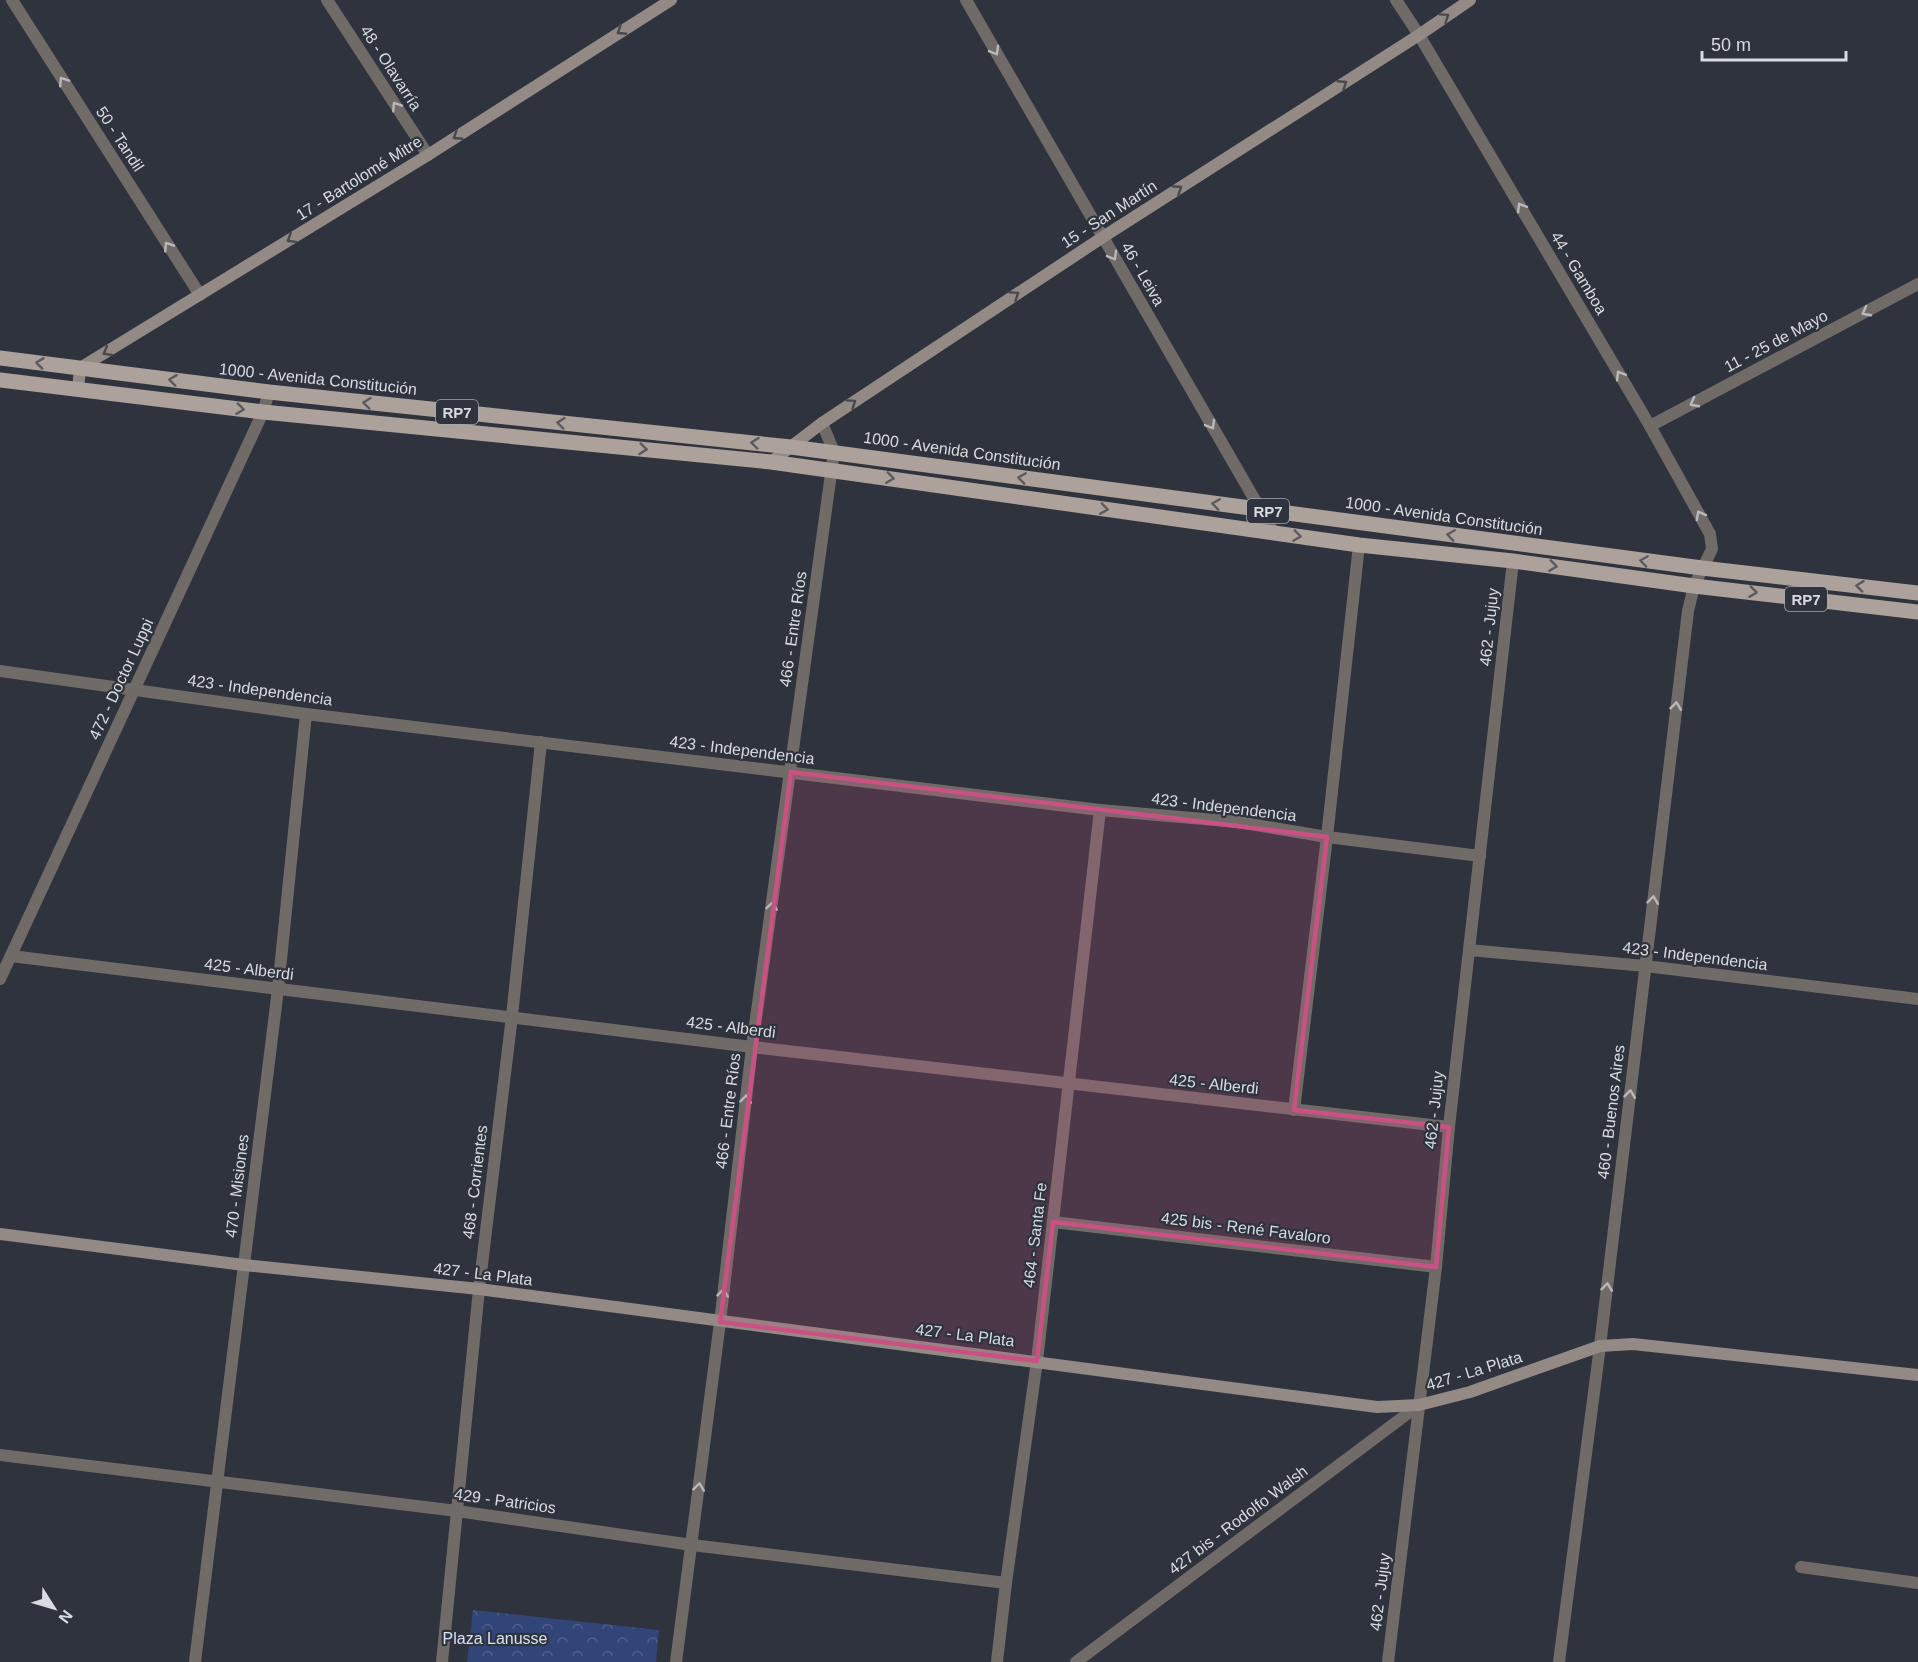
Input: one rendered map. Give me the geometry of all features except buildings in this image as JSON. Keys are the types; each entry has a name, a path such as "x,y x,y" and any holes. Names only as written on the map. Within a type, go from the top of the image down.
{"main road":[{"name":"1000 - Avenida Constitución","path":"0,358 269,392 834,452 1702,568 1918,593"},
{"name":"RP7","path":"0,380 263,412 771,462 1359,545 1513,561 1695,586 1918,612"}],"street":[{"name":"50 - Tandil","path":"12,0 200,295"},
{"name":"48 - Olavarría","path":"327,0 428,155"},
{"name":"17 - Bartolomé Mitre","path":"80,368 428,155 671,0"},
{"name":"46 - Leiva","path":"966,0 1274,533"},
{"name":"44 - Gamboa","path":"1396,0 1419,35 1650,426 1710,534 1712,549 1702,568"},
{"name":"15 - San Martín","path":"771,462 822,423 1102,237 1419,35 1470,0"},
{"name":"11 - 25 de Mayo","path":"1650,426 1918,284"},
{"path":"78,390 80,368"},
{"name":"472 - Doctor Luppi","path":"0,979 263,412 269,392"},
{"name":"466 - Entre Ríos","path":"676,1662 720,1322 752,1047 832,470 834,452 822,423"},
{"path":"1294,1110 1328,837 1359,545"},
{"name":"462 - Jujuy","path":"1388,1662 1436,1267 1449,1127 1513,561"},
{"name":"460 - Buenos Aires","path":"1559,1662 1600,1346 1688,611 1702,568"},
{"name":"423 - Independencia","path":"0,671 306,714 1100,810 1238,822 1328,837 1480,856"},
{"name":"470 - Misiones","path":"195,1662 278,989 306,714"},
{"name":"468 - Corrientes","path":"442,1662 479,1289 512,1016 541,742"},
{"name":"464 - Santa Fe","path":"997,1662 1037,1361 1100,810"},
{"name":"423 - Independencia","path":"1469,950 1645,966 1918,999"},
{"name":"425 - Alberdi","path":"11,956 752,1047 1449,1127"},
{"name":"425 bis - René Favaloro","path":"1053,1222 1436,1267"},
{"name":"427 - La Plata","path":"0,1234 244,1265 479,1289 1377,1407 1419,1405 1470,1392 1600,1346 1633,1344 1918,1375"},
{"name":"427 bis - Rodolfo Walsh","path":"1076,1662 1419,1405"},
{"name":"429 - Patricios","path":"0,1455 457,1511 692,1545 1006,1583"},
{"path":"1801,1567 1918,1583"}],"highlighted area":[{"path":"791,772 1327,837 1294,1110 1449,1127 1436,1267 1053,1222 1037,1361 720,1322"}],"green space":[{"name":"Plaza Lanusse","path":"473,1610 659,1630 656,1662 467,1662"}]}
